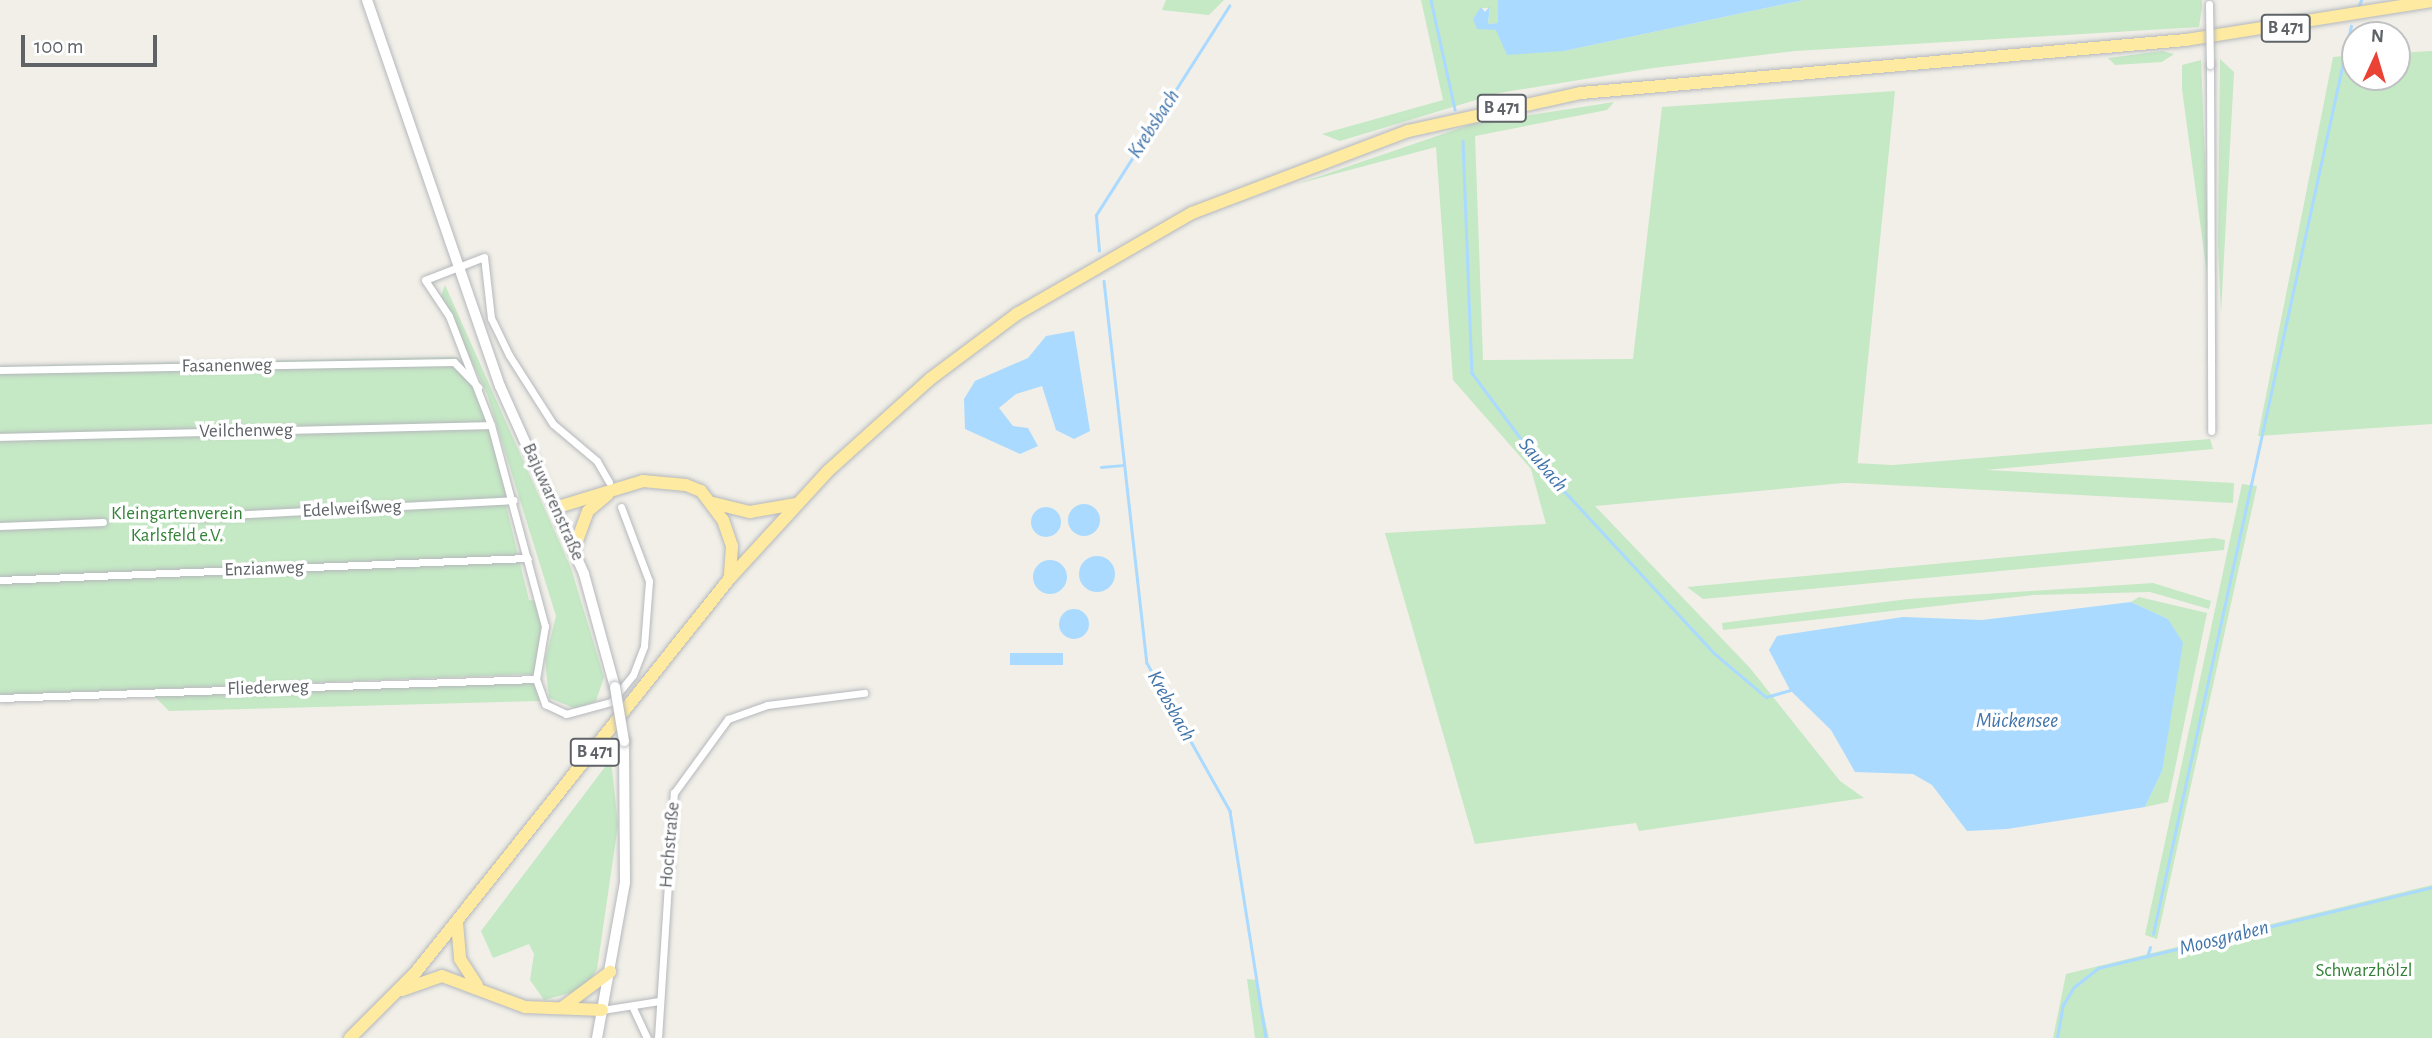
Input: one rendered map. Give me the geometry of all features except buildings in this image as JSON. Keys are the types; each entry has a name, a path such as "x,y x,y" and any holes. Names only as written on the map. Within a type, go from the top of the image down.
{"highway":[{"name":"B 471","path":"351,1038 396,993 457,922 730,578 796,503 930,379 1056,288 1228,197 1408,131 1655,83 2186,40 2432,1"},
{"path":"558,507 610,487 672,479 713,503 750,512 796,503"},
{"path":"574,549 588,511 610,487"},
{"path":"713,503 732,546 730,578"},
{"path":"457,922 460,959 477,985"},
{"path":"562,1008 610,972"},
{"path":"396,993 442,976 477,985 525,1007 602,1010"}],"main road":[{"name":"Bajuwarenstraße","path":"367,0 457,271 500,386 558,507 574,549 615,687 624,741 625,882 597,1038"}],"street":[{"path":"2209,2 2211,430"},
{"path":"457,271 484,257 491,318 509,355 553,424 592,456 610,487"},
{"name":"Bajuwarenstraße","path":"457,271 425,280 449,316 479,388 514,500 545,626 536,679"},
{"name":"Fasanenweg","path":"0,370 454,362 479,388"},
{"name":"Veilchenweg","path":"0,437 491,425"},
{"name":"Edelweißweg","path":"191,517 514,500"},
{"path":"536,679 545,704 577,714 611,702 633,675 648,622 649,581 621,507"},
{"path":"0,526 103,522"},
{"name":"Enzianweg","path":"0,580 528,558"},
{"name":"Fliederweg","path":"0,698 536,679"},
{"name":"Hochstraße","path":"658,1038 674,793 694,762 728,719 767,705 864,693"},
{"path":"602,1010 633,1008 659,1001"},
{"path":"633,1008 647,1038"}],"green space":[{"path":"1166,0 1224,0 1209,15 1162,10"},
{"path":"1421,0 1498,0 1498,23 1488,24 1490,8 1481,8 1473,19 1496,30 1564,51 1804,0 2202,0 2202,7 2199,27 1795,51 1653,68 1499,93 1340,141 1322,134 1443,100"},
{"path":"2162,51 2174,54 2162,62 2115,65 2108,58"},
{"path":"2432,51 2432,424 2258,436 2333,57 2341,56 2341,91 2411,91 2411,52"},
{"path":"2220,59 2234,72 2221,313 2218,245"},
{"path":"2201,60 2208,281 2182,89 2182,65"},
{"path":"1895,91 1857,468 2210,439 2213,449 1595,506 1750,668 1840,781 1864,798 1639,831 1636,823 1475,844 1385,533 1546,524 1531,469 1453,380 1436,147 1297,184 1472,124 1614,102 1607,110 1475,136 1483,360 1633,359 1662,107"},
{"path":"445,285 571,568 604,677 596,701 586,705 574,708 549,698 545,660 556,616 487,394 441,296"},
{"name":"Kleingartenverein Karlsfeld e.V.","path":"457,357 479,392 512,503 506,505 529,600 537,601 542,627 534,674 0,695 0,366"},
{"path":"1645,452 2234,483 2233,503 1644,472"},
{"path":"2242,484 2257,486 2157,939 2145,935"},
{"path":"2214,538 2225,540 2224,550 1703,599 1687,587"},
{"path":"2153,583 2211,601 2209,609 2150,592 2034,595 1723,630 1722,623 1908,599"},
{"path":"2139,597 2207,613 2168,802 2145,807 2162,771 2168,619 2131,602"},
{"path":"535,683 540,701 169,711 154,696"},
{"path":"611,759 618,825 597,969 585,989 544,1000 530,980 534,954 529,944 493,958 481,931"},
{"name":"Schwarzhölzl","path":"2432,885 2432,1038 2053,1038 2066,974"},
{"path":"1247,979 1256,980 1269,1038 1255,1038"}],"water":[{"path":"1498,0 1804,0 1564,51 1507,55 1496,30 1477,29 1473,19 1481,7 1485,12 1490,6 1488,24 1498,23"},
{"path":"1074,331 1090,431 1074,439 1056,430 1042,386 1016,394 999,408 1013,426 1028,428 1038,446 1020,454 965,429 964,399 975,381 1028,358 1046,336"},
{"path":"1084,504 1095,509 1100,520 1095,531 1084,536 1073,531 1068,520 1073,509"},
{"path":"1046,507 1057,511 1061,522 1057,533 1046,537 1035,533 1031,522 1035,511"},
{"path":"1097,556 1110,561 1115,574 1110,587 1097,592 1084,587 1079,574 1084,561"},
{"path":"1050,560 1062,565 1067,577 1062,589 1050,594 1038,589 1033,577 1038,565"},
{"name":"Mückensee","path":"2131,602 2168,619 2183,643 2162,771 2145,807 2007,829 1967,831 1932,785 1913,774 1855,772 1831,730 1790,690 1769,650 1777,636 1903,617 1982,620"},
{"path":"1074,609 1085,613 1089,624 1085,635 1074,639 1063,635 1059,624 1063,613"},
{"path":"1010,653 1063,653 1063,665 1010,665"}],"waterway":[{"name":"Saubach","path":"1431,0 1455,109"},
{"path":"2358,8 2361,0"},
{"name":"Krebsbach","path":"1099,251 1096,215 1229,6"},
{"path":"2153,934 2341,72"},
{"name":"Saubach","path":"1463,141 1472,373 1542,467 1714,653 1766,697 1790,690"},
{"name":"Krebsbach","path":"1104,281 1147,663 1230,811 1266,1038"},
{"path":"1101,467 1122,465"},
{"name":"Moosgraben","path":"2057,1038 2063,1005 2074,987 2098,968 2432,887"},
{"name":"Moosgraben","path":"2147,957 2150,947"}]}
